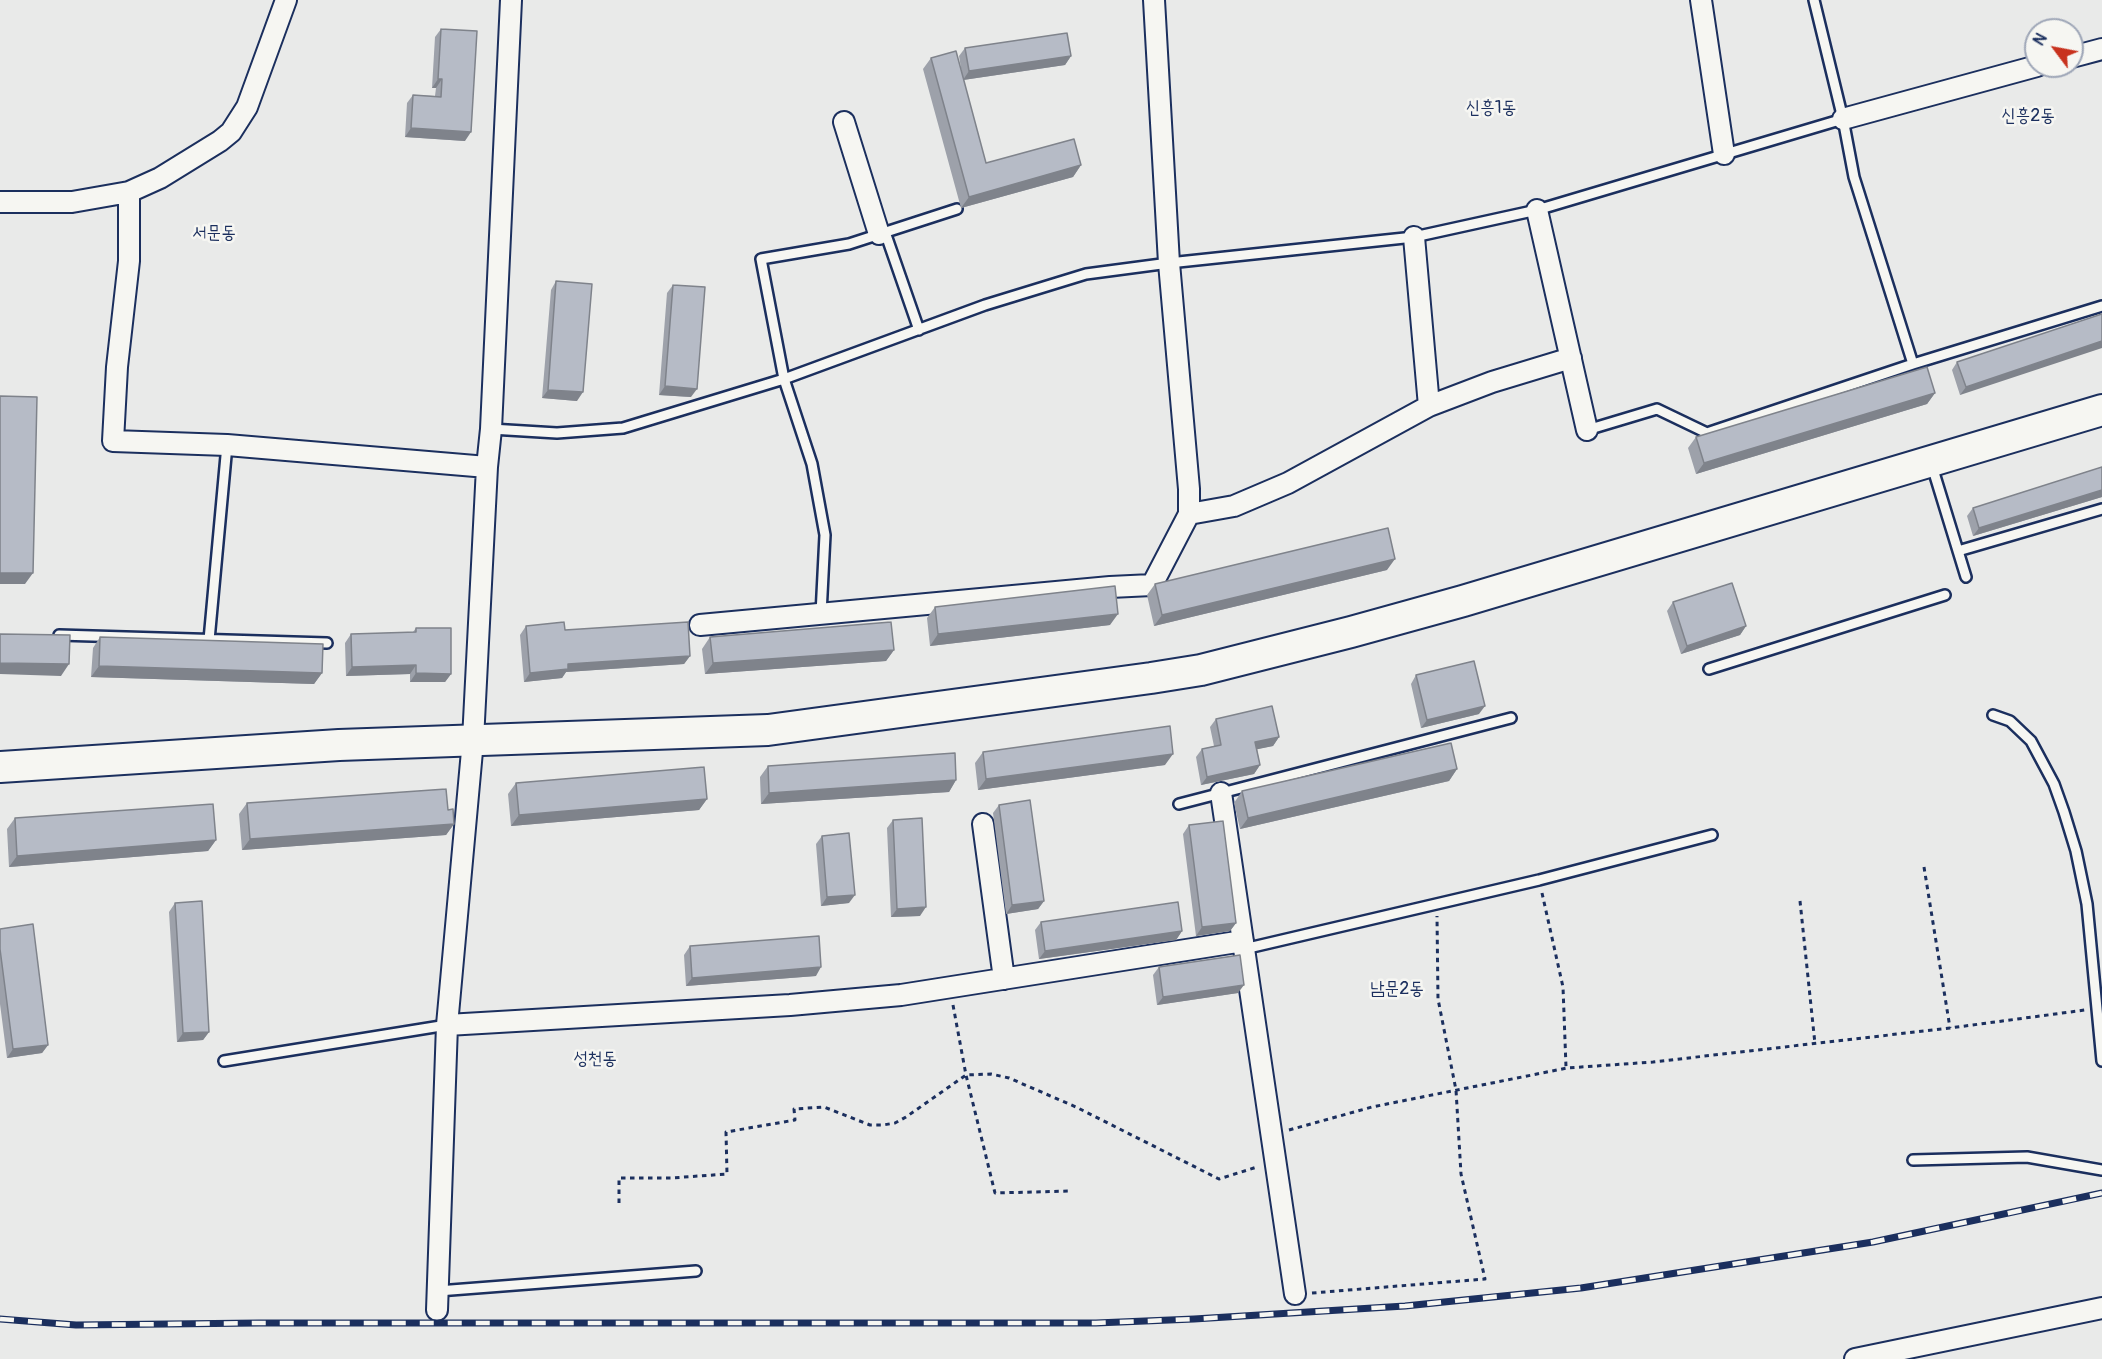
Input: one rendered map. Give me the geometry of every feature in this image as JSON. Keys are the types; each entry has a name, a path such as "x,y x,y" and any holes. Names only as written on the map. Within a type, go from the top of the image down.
{"main road":[{"path":"0,767 339,745 768,730 1078,689 1201,670 1463,601 2102,410"}],"street":[{"path":"0,202 72,202 129,192 160,178 231,132 247,107 286,0"},
{"path":"437,1300 447,1025 472,740 491,429 511,0"},
{"path":"700,625 1152,585 1189,514 1189,489 1169,263 1154,0"},
{"path":"1701,0 1724,154"},
{"path":"2084,54 2102,49"},
{"path":"1843,119 2024,70"},
{"path":"844,122 882,233"},
{"path":"129,192 129,261 117,367 113,441 227,445 487,467"},
{"path":"1537,210 1587,430"},
{"path":"1414,237 1429,406"},
{"path":"1189,514 1234,506 1288,483 1429,406 1492,382 1571,358"},
{"path":"1221,793 1295,1294"},
{"path":"983,824 1004,978"},
{"path":"447,1025 790,1005 901,995 1004,978 1243,945"},
{"path":"1855,1359 2102,1308"}],"lane":[{"path":"1814,0 1843,119 1854,177 1913,364"},
{"path":"491,429 557,433 623,428 784,379 986,305 1086,274 1414,237 1537,210 1843,119"},
{"path":"821,614 825,535 812,464 784,379 761,259 849,244 957,209"},
{"path":"882,233 919,330"},
{"path":"1587,430 1657,409 1707,433 1913,364 2102,306"},
{"path":"209,640 227,445"},
{"path":"1930,461 1966,577"},
{"path":"1958,551 2102,509"},
{"path":"1709,669 1945,595"},
{"path":"46,635 327,643"},
{"path":"1993,715 2010,721 2031,741 2054,784 2076,851 2097,954 2102,1061"},
{"path":"1179,804 1511,718"},
{"path":"1243,945 1539,880 1712,835"},
{"path":"224,1061 447,1025"},
{"path":"1913,1160 2027,1157 2102,1170"},
{"path":"437,1300 696,1271"}],"path":[{"path":"1924,867 1950,1028"},
{"path":"1539,880 1563,987 1567,1068"},
{"path":"1800,901 1815,1044"},
{"path":"1295,1294 1485,1279 1461,1174 1456,1090 1438,999 1439,930 1436,903"},
{"path":"950,987 966,1075 995,1193 1070,1191"},
{"path":"1272,1135 1372,1107 1567,1068 1653,1062 1815,1044 2098,1008"},
{"path":"619,1203 619,1178 671,1178 727,1174 726,1132 795,1120 794,1109 824,1107 870,1125 895,1123 906,1118 966,1075 991,1074 1009,1078 1076,1107 1219,1179 1276,1161"}],"building":[{"path":"441,29 477,31 471,132 411,128 413,95 441,97 442,79 438,79"},
{"path":"1067,33 1071,56 969,71 965,48"},
{"path":"956,51 986,163 1074,139 1081,165 969,197 931,58"},
{"path":"556,281 592,284 583,392 548,390"},
{"path":"673,285 705,287 697,389 665,386"},
{"path":"2102,314 2102,341 1966,387 1957,362"},
{"path":"1927,367 1935,393 1704,463 1696,437"},
{"path":"0,396 37,397 33,573 0,573"},
{"path":"2102,467 2102,490 1979,528 1973,508"},
{"path":"1388,528 1395,559 1162,615 1155,584"},
{"path":"1732,583 1746,626 1687,646 1673,602"},
{"path":"1115,586 1118,614 938,634 935,607"},
{"path":"564,622 565,630 688,622 690,656 568,664 568,669 530,673 526,626"},
{"path":"891,622 894,650 713,663 710,637"},
{"path":"416,628 451,628 451,674 416,673 416,665 352,667 351,634 416,632"},
{"path":"0,634 70,635 69,664 0,663"},
{"path":"100,637 323,644 322,673 99,666"},
{"path":"1474,661 1485,706 1427,720 1416,675"},
{"path":"1272,706 1279,737 1255,742 1260,765 1207,777 1202,749 1221,745 1216,719"},
{"path":"1170,726 1173,754 986,779 983,752"},
{"path":"1451,743 1457,769 1248,818 1242,791"},
{"path":"955,753 956,780 769,793 768,766"},
{"path":"704,767 707,799 519,815 516,783"},
{"path":"446,789 448,810 453,809 454,824 250,839 247,803"},
{"path":"1030,800 1044,901 1012,905 999,805"},
{"path":"213,804 216,840 17,856 15,818"},
{"path":"922,818 926,907 897,909 893,820"},
{"path":"1223,821 1236,923 1202,927 1189,825"},
{"path":"849,833 855,895 827,897 822,836"},
{"path":"202,901 209,1032 183,1033 175,903"},
{"path":"1178,902 1182,931 1045,951 1041,922"},
{"path":"33,924 48,1045 13,1049 0,949 0,929"},
{"path":"819,936 821,967 692,978 690,946"},
{"path":"1240,955 1244,985 1163,997 1159,967"}],"railway":[{"path":"0,1319 76,1325 1096,1323 1194,1319 1405,1306 1581,1288 1873,1242 2102,1193"}],"district":[{"name":"신흥1동","path":"1491,108"},
{"name":"신흥2동","path":"2028,116"},
{"name":"서문동","path":"214,233"},
{"name":"남문2동","path":"1397,989"},
{"name":"성천동","path":"595,1059"}]}
